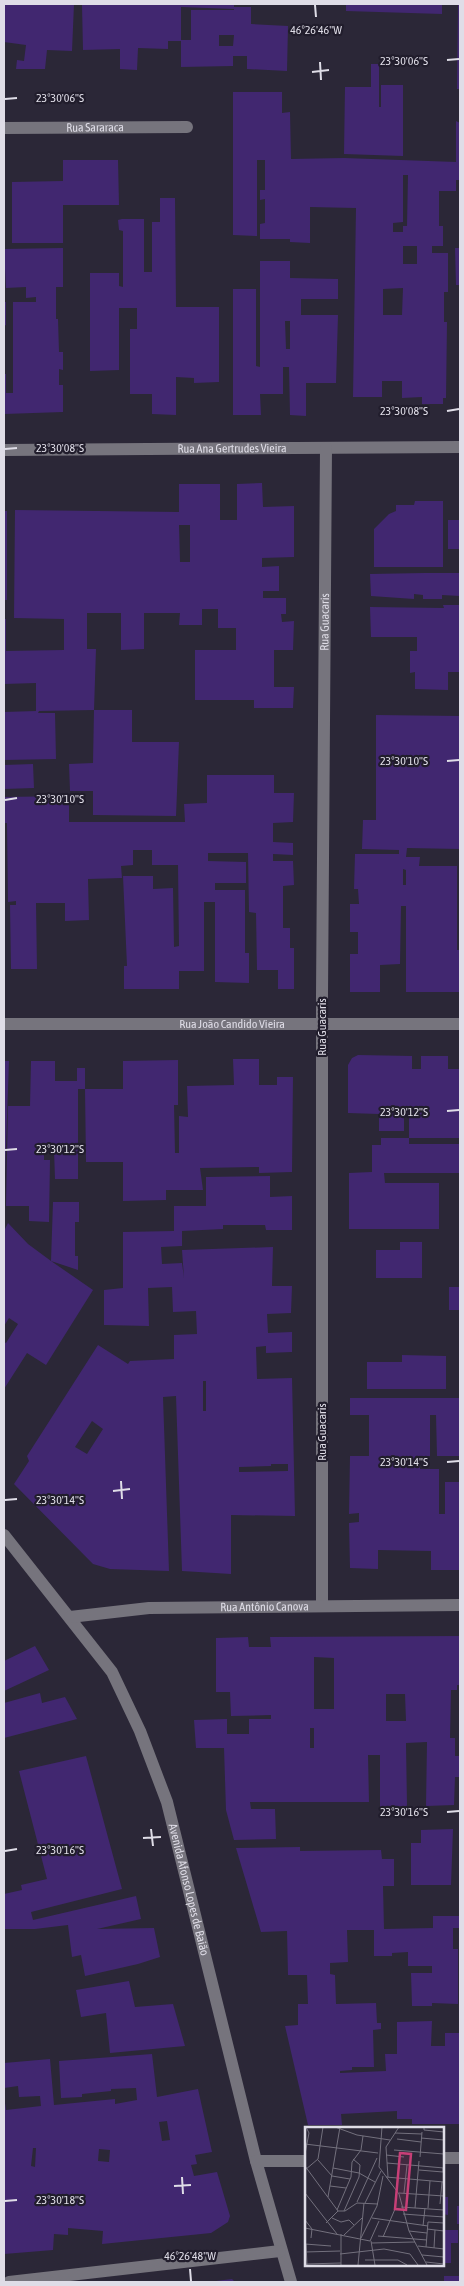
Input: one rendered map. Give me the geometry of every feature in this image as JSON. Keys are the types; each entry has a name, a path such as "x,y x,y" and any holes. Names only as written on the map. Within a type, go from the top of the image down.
{"street":[{"name":"Rua Sararaca","path":"4,128 186,127"},
{"name":"Rua Ana Gertrudes Vieira","path":"4,450 460,447"},
{"name":"Rua Guacaris","path":"322,1606 322,1024 326,448"},
{"name":"Rua João Candido Vieira","path":"4,1024 460,1024"},
{"name":"Avenida Afonso Lopes de Baião","path":"4,1535 112,1672 140,1731 167,1802 256,2161 280,2251 291,2282"},
{"name":"Rua Antônio Canova","path":"70,1617 148,1608 460,1605"},
{"path":"444,2158 460,2158"},
{"path":"256,2161 305,2160"},
{"path":"9,2282 280,2251"}],"building":[{"path":"4,4 74,4 72,51 47,50 45,69 16,69 17,60 24,61 26,45 4,42"},
{"path":"234,4 234,7 251,7 251,24 288,26 287,71 247,69 247,56 233,56 233,66 181,67 181,41 168,41 168,49 138,48 137,70 120,69 120,49 83,50 82,5","holes":["181,7 234,9 234,10 191,10 191,40 181,40","219,35 234,35 233,46 219,46"]},
{"path":"346,4 442,4 442,14 346,11"},
{"path":"458,4 460,4 460,89 457,89"},
{"path":"371,64 379,64 379,107 381,107 381,85 403,85 403,156 344,154 345,87 371,87"},
{"path":"233,92 282,92 282,113 290,112 291,159 344,158 456,162 456,121 460,123 460,180 456,180 456,191 439,191 439,226 443,226 443,246 432,246 432,253 448,253 448,292 444,292 444,322 447,322 446,398 443,398 443,404 422,404 422,397 402,398 402,381 382,381 382,397 353,397 356,208 310,207 310,243 290,242 290,239 260,239 260,224 265,223 265,199 260,200 260,190 265,190 265,160 257,160 257,236 233,235","holes":["403,175 408,175 407,226 403,226 403,232 393,232 393,223 403,222","403,246 417,246 417,264 403,264","403,288 402,315 383,315 383,289"]},
{"path":"63,160 118,160 119,205 63,205 63,243 12,243 12,182 63,181"},
{"path":"160,198 175,198 176,307 219,307 219,382 194,383 194,378 176,377 176,415 152,414 152,394 130,394 130,329 137,329 137,308 119,308 119,370 90,371 90,273 119,273 119,286 123,287 123,231 119,230 118,220 122,219 144,219 144,272 152,272 152,222 160,222"},
{"path":"63,248 63,287 56,287 56,319 58,319 59,352 63,352 63,370 59,369 59,385 63,385 63,412 4,414 4,374 6,374 6,393 13,393 13,302 36,302 36,297 26,298 26,287 6,288 4,249"},
{"path":"455,248 460,248 460,285 456,285"},
{"path":"260,261 290,261 290,278 338,279 338,299 301,299 301,315 338,315 336,383 306,383 306,416 290,415 289,367 283,367 283,394 260,394 261,415 233,415 233,289 256,289 256,366 260,367","holes":["285,321 290,321 290,349 286,349"]},
{"path":"4,302 6,302 6,325 4,326"},
{"path":"262,483 263,507 294,506 294,557 262,558 262,567 279,566 279,591 263,591 263,598 286,598 286,614 281,614 282,622 294,621 293,650 274,650 274,687 294,687 293,708 254,708 254,700 195,700 195,650 236,650 236,628 218,628 218,609 202,609 202,625 179,625 180,613 144,613 144,649 121,650 121,613 87,613 87,649 96,649 94,710 39,711 38,713 55,713 56,759 4,760 4,712 36,711 36,683 4,684 4,619 6,619 6,651 64,650 64,619 14,618 15,510 179,512 179,484 220,484 220,520 237,520 237,484","holes":["179,525 190,525 190,562 180,562"]},
{"path":"415,501 443,501 443,567 374,567 374,529 389,514 396,511 396,505 414,505"},
{"path":"4,511 7,511 7,600 4,600"},
{"path":"448,520 460,520 460,549 448,549"},
{"path":"460,573 460,596 442,595 442,599 423,599 423,595 414,594 414,599 371,596 370,574"},
{"path":"443,605 460,605 460,672 448,672 448,690 415,689 415,672 410,673 410,651 417,651 417,637 371,637 370,607 444,608"},
{"path":"94,710 132,710 132,742 179,742 176,816 93,815 93,791 70,791 69,764 93,763"},
{"path":"376,715 460,716 460,849 407,848 406,857 420,857 419,866 457,866 457,950 460,950 460,992 406,992 406,906 401,906 400,964 380,965 380,992 350,992 350,954 358,954 358,932 350,932 350,904 359,904 358,889 354,889 355,854 399,854 399,850 362,849 363,820 376,820","holes":["403,869 406,870 406,885 403,885"]},
{"path":"33,764 34,788 4,789 4,765"},
{"path":"207,775 274,775 274,793 294,793 293,822 273,823 273,842 293,843 293,855 273,854 273,861 293,861 294,885 283,886 283,928 290,928 290,948 294,948 294,989 278,989 278,970 257,970 256,913 249,912 248,853 208,853 208,861 246,862 246,883 215,883 215,890 245,890 245,953 249,953 249,983 215,982 215,902 204,902 204,971 179,971 179,989 124,989 124,966 127,966 123,876 153,876 153,889 173,888 174,947 179,946 178,865 152,865 152,850 133,850 133,865 121,866 122,878 88,879 89,920 65,921 65,903 36,903 37,969 11,969 10,905 16,905 16,901 8,902 7,823 4,823 4,797 69,796 69,822 185,822 184,804 207,803"},
{"path":"358,1055 412,1056 412,1069 421,1069 421,1056 448,1056 448,1069 460,1069 460,1138 409,1138 409,1114 404,1114 404,1131 379,1131 379,1114 348,1113 348,1065 352,1058"},
{"path":"233,1059 259,1059 259,1085 277,1085 277,1077 293,1077 292,1172 259,1173 259,1167 200,1168 203,1190 166,1190 166,1200 123,1201 123,1162 86,1162 85,1089 123,1089 123,1061 178,1060 178,1105 174,1105 175,1153 179,1153 179,1116 188,1117 187,1086 234,1085"},
{"path":"4,1061 9,1061 5,1174 4,1174"},
{"path":"31,1061 55,1061 55,1081 77,1081 77,1068 85,1068 85,1089 78,1089 78,1179 55,1179 54,1150 44,1149 44,1160 50,1160 49,1222 29,1221 29,1206 6,1206 8,1106 30,1106"},
{"path":"381,1138 409,1138 409,1144 460,1144 460,1173 384,1173 385,1183 439,1183 439,1229 349,1229 349,1173 372,1172 372,1145 381,1145"},
{"path":"270,1176 270,1197 292,1196 292,1230 266,1230 265,1225 223,1225 223,1229 182,1231 182,1246 161,1247 162,1264 182,1263 184,1278 182,1250 273,1247 272,1286 292,1286 291,1313 267,1314 268,1333 292,1332 292,1352 266,1353 266,1346 256,1347 257,1379 292,1378 295,1516 231,1515 231,1574 182,1571 176,1396 163,1397 169,1571 110,1569 93,1564 14,1484 29,1461 27,1456 98,1345 128,1364 130,1361 174,1359 174,1335 197,1334 196,1311 173,1312 172,1287 148,1288 149,1326 104,1325 104,1290 123,1288 123,1232 174,1231 174,1206 206,1206 206,1177","holes":["203,1381 206,1381 206,1411 203,1411","92,1421 103,1429 87,1454 75,1447","271,1464 288,1464 288,1471 239,1472 239,1467 271,1466"]},
{"path":"53,1202 79,1202 79,1222 75,1222 75,1256 78,1256 78,1270 51,1261"},
{"path":"8,1223 28,1244 93,1290 46,1365 27,1353 4,1389 4,1342 6,1343 18,1324 9,1318 4,1326 4,1231"},
{"path":"400,1242 422,1242 422,1278 376,1278 376,1250 400,1250"},
{"path":"449,1287 460,1287 460,1310 449,1310"},
{"path":"402,1355 446,1356 446,1389 367,1389 367,1362 402,1362"},
{"path":"350,1398 460,1398 460,1456 437,1456 436,1415 430,1415 430,1456 420,1456 420,1469 439,1469 439,1514 445,1514 445,1482 460,1482 460,1570 431,1570 431,1551 378,1550 378,1569 350,1568 349,1523 359,1522 359,1513 349,1514 350,1456 369,1456 369,1415 350,1415"},
{"path":"460,1636 460,1685 457,1685 457,1690 451,1690 450,1738 455,1738 455,1756 460,1756 460,1777 455,1777 454,1805 426,1806 427,1742 406,1743 407,1806 380,1807 380,1755 368,1755 369,1802 250,1802 251,1809 275,1809 276,1839 234,1840 226,1810 224,1748 196,1748 194,1720 227,1719 227,1734 249,1734 249,1719 271,1719 271,1715 231,1716 230,1692 216,1692 216,1638 248,1637 249,1647 271,1647 270,1637","holes":["314,1657 334,1658 334,1709 314,1709","386,1694 405,1694 406,1721 386,1721","310,1728 314,1728 314,1748 310,1748"]},
{"path":"35,1646 49,1670 4,1691 4,1661"},
{"path":"40,1693 42,1703 65,1697 77,1719 4,1738 4,1703"},
{"path":"86,1756 122,1889 31,1912 33,1920 136,1896 141,1919 97,1929 154,1928 160,1957 85,1976 81,1955 72,1957 68,1925 35,1929 4,1929 4,1894 22,1890 21,1885 47,1879 19,1771"},
{"path":"453,1829 451,1885 411,1885 411,1843 421,1843 421,1830"},
{"path":"300,1847 300,1851 381,1850 382,1859 394,1859 394,1886 383,1886 384,1929 433,1928 433,1916 460,1916 460,1928 453,1928 453,1949 458,1949 458,2004 432,2003 432,2006 412,2006 411,1973 432,1973 432,1966 408,1966 408,1952 392,1953 392,1956 374,1956 374,1930 347,1930 348,1962 330,1963 330,1974 335,1975 336,2004 376,2003 377,2023 381,2023 381,2029 373,2030 374,2067 352,2067 352,2070 340,2071 340,2073 386,2071 385,2054 397,2054 397,2022 432,2021 431,2046 445,2046 445,2033 460,2033 460,2124 412,2124 412,2119 397,2119 397,2111 341,2114 342,2125 308,2125 285,2026 298,2025 298,2004 308,2004 307,1975 288,1975 287,1931 261,1932 236,1848"},
{"path":"129,1981 135,2007 173,2004 185,2046 110,2053 106,2013 81,2017 76,1990"},
{"path":"152,2054 157,2097 198,2089 212,2152 195,2155 197,2164 191,2165 194,2176 217,2172 230,2216 228,2222 211,2233 102,2244 103,2231 68,2228 68,2235 54,2234 53,2250 4,2254 4,2096 6,2110 41,2106 40,2096 19,2097 18,2086 4,2088 4,2063 50,2059 54,2105 115,2099 115,2104 137,2100 136,2088 111,2089 111,2091 82,2094 82,2097 61,2098 59,2061","holes":["167,2121 170,2140 162,2141 159,2122","33,2148 36,2148 35,2167 31,2166","99,2149 110,2150 109,2162 98,2161"]},
{"path":"444,2197 448,2197 448,2215 444,2214"},
{"path":"457,2206 460,2206 460,2224 457,2224"},
{"path":"444,2230 458,2230 458,2243 451,2243 451,2263 444,2263"},
{"path":"444,2276 460,2276 460,2282 444,2282"},
{"path":"232,2279 235,2282 216,2281"}]}
